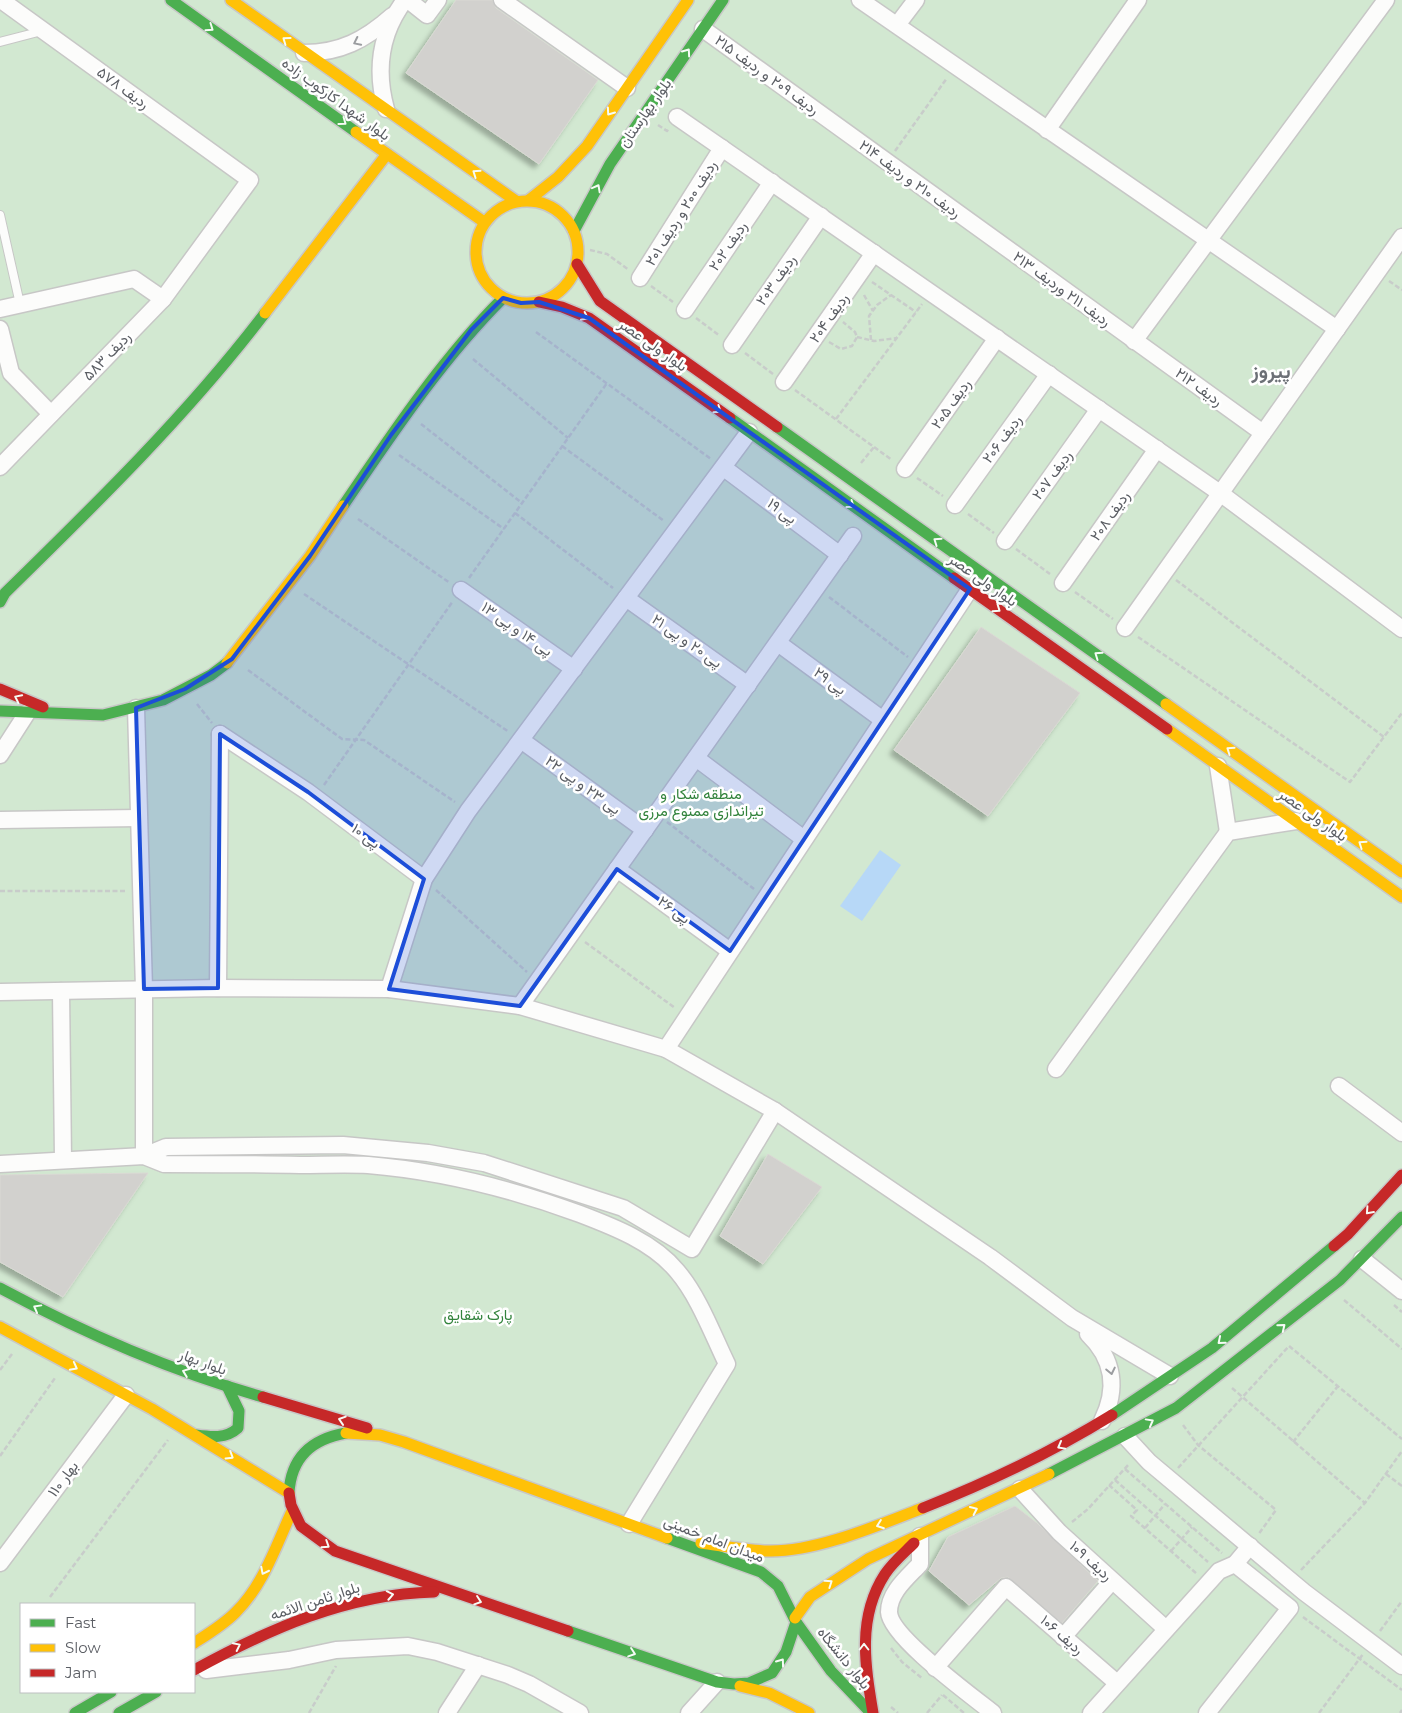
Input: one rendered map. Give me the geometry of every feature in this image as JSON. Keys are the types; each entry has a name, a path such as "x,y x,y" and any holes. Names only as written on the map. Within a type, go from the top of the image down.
{"street":[{"name":"ردیف ۵۷۸","path":"1,0 250,180"},
{"name":"بلوار شهدا کارکوب زاده","path":"170,0 484,222"},
{"name":"بلوار شهدا کارکوب زاده","path":"232,0 304,53 516,201"},
{"path":"403,4 427,15 438,0"},
{"path":"502,0 627,88"},
{"name":"بلوار بهارستان","path":"529,200 558,177 587,146 688,0"},
{"name":"بلوار بهارستان","path":"574,231 610,164 723,0"},
{"path":"860,0 1337,329"},
{"path":"897,25 916,0"},
{"path":"1047,130 1138,0"},
{"path":"1134,342 1386,0"},
{"path":"304,53 330,51 355,43 377,30 403,4"},
{"path":"386,109 380,81 381,52 387,32 403,4"},
{"name":"ردیف ۲۰۹ و ردیف ۲۱۵","path":"703,29 830,121"},
{"path":"677,117 1220,493 1402,629"},
{"name":"ردیف ۲۱۰ و ردیف ۲۱۴","path":"830,121 989,236"},
{"name":"ردیف ۲۰۰ و ردیف ۲۰۱","path":"640,278 722,148"},
{"path":"2,597 111,490 240,346 387,154"},
{"name":"ردیف ۵۸۳","path":"0,466 163,299 250,180"},
{"name":"ردیف ۲۰۲","path":"684,310 772,182"},
{"path":"471,330 483,293 476,264 476,242 484,222 493,212 516,201 529,200 548,204 564,215 574,231 578,247 577,264 572,277 564,288 552,297 539,302 521,303 483,293"},
{"name":"ردیف ۲۰۳","path":"732,344 821,216"},
{"name":"ردیف ۲۱۱ وردیف ۲۱۳","path":"989,236 1134,342"},
{"path":"1125,628 1402,237"},
{"name":"ردیف ۲۰۴","path":"784,382 874,254"},
{"name":"بلوار ولی عصر","path":"577,264 600,301 1402,872"},
{"path":"0,309 134,279 163,299"},
{"path":"0,711 103,715 136,708 163,700 185,689 211,675 232,659 310,556 384,445 408,413 471,330 503,298"},
{"name":"بلوار ولی عصر","path":"539,302 562,307 589,318 1402,897"},
{"path":"0,329 11,373 51,414"},
{"name":"ردیف ۲۰۵","path":"905,469 997,338"},
{"name":"ردیف ۲۱۲","path":"1134,342 1263,433"},
{"name":"ردیف ۲۰۶","path":"955,505 1048,374"},
{"name":"ردیف ۲۰۷","path":"1005,541 1099,409"},
{"path":"389,989 424,879 468,811 749,432"},
{"name":"ردیف ۲۰۸","path":"1063,583 1157,449"},
{"name":"پی ۱۹","path":"724,468 840,555"},
{"path":"520,1006 853,536"},
{"path":"666,1049 970,589"},
{"name":"پی ۱۴ و پی ۱۳","path":"461,590 574,669"},
{"name":"پی ۲۰ و پی ۲۱","path":"626,598 748,685"},
{"name":"پی ۲۹","path":"778,643 883,720"},
{"path":"0,689 28,703 70,715"},
{"path":"136,708 144,989 144,1156"},
{"path":"0,755 27,713"},
{"path":"218,988 220,734"},
{"name":"پی ۱۰","path":"220,734 308,792 424,879"},
{"name":"پی ۲۳ و پی ۲۲","path":"521,740 645,830"},
{"path":"696,758 804,839"},
{"path":"1056,1069 1228,832 1218,766"},
{"path":"0,820 138,818"},
{"path":"1228,832 1296,822"},
{"name":"پی ۲۶","path":"617,870 730,951"},
{"path":"0,992 218,988 389,989 520,1006 666,1049 775,1111 990,1257 1072,1318 1170,1376"},
{"path":"61,991 63,1159"},
{"path":"1339,1086 1402,1132"},
{"path":"0,1164 144,1156 166,1147 343,1145 428,1153 484,1163 623,1208 692,1249 775,1111"},
{"path":"144,1156 164,1164 367,1165 473,1181 545,1201 615,1227 658,1253 677,1270 690,1290 727,1364 629,1524"},
{"path":"669,1538 760,1550 796,1548 850,1536 912,1514 972,1489 1060,1447 1140,1398 1212,1348 1348,1234 1402,1175"},
{"path":"796,1620 810,1596 842,1574 1020,1489 1172,1410 1221,1375 1330,1288 1362,1259 1402,1217"},
{"path":"1362,1259 1402,1291"},
{"name":"بلوار بهار","path":"0,1288 46,1313 105,1339 227,1386 313,1411 404,1442"},
{"path":"1072,1318 1101,1348 1109,1362 1113,1376 1113,1392 1109,1407 1102,1421"},
{"path":"0,1327 180,1425 289,1493"},
{"path":"196,1435 224,1438 238,1428 240,1414 227,1386"},
{"name":"بهار ۱۱۰","path":"0,1563 126,1395"},
{"name":"میدان امام خمینی","path":"362,1433 404,1442 629,1524 761,1572 778,1586 796,1620 792,1640 782,1663 770,1675 755,1683 738,1686 716,1682 335,1551 302,1527 292,1511 289,1493 291,1474 298,1458 311,1445 328,1436 362,1433"},
{"path":"1125,1436 1169,1479 1292,1580 1402,1666"},
{"name":"ردیف ۱۰۹","path":"1020,1489 1059,1532 1166,1629"},
{"name":"بلوار ثامن الائمه","path":"195,1642 221,1625 241,1607 257,1584 292,1511"},
{"path":"912,1514 920,1536 920,1564 896,1592 889,1611 891,1622 935,1668 993,1713"},
{"path":"872,1713 863,1653 868,1609 886,1573 920,1536"},
{"path":"1090,1713 1213,1577 1235,1564 1250,1546"},
{"path":"1209,1711 1290,1608 1235,1564"},
{"path":"1063,1637 1112,1581"},
{"name":"ردیف ۱۰۶","path":"935,1668 1006,1587 1117,1684"},
{"name":"بلوار ثامن الائمه","path":"195,1669 237,1645 274,1630 360,1601 401,1592 453,1593"},
{"name":"بلوار دانشگاه","path":"796,1620 831,1671 872,1713"},
{"path":"195,1670 289,1660 346,1650 408,1646 437,1652 529,1684 580,1713"},
{"path":"446,1713 478,1665"},
{"path":"689,1713 716,1682"},
{"path":"738,1686 769,1693 809,1713"},
{"path":"75,1713 109,1693"},
{"path":"120,1713 154,1693"}],"lane":[{"path":"0,42 44,31"},
{"path":"0,215 20,304"}],"path":[{"path":"887,162 955,66"},
{"path":"860,274 916,312"},
{"path":"862,292 873,311"},
{"path":"836,419 931,292"},
{"path":"871,340 869,316 891,295"},
{"path":"842,321 851,328 857,337 871,340 897,338"},
{"path":"536,332 724,468"},
{"path":"827,342 835,347 846,349 852,346 857,337"},
{"path":"458,347 568,438"},
{"path":"408,413 522,502"},
{"path":"384,445 504,528"},
{"path":"562,446 677,530"},
{"path":"342,508 461,590"},
{"path":"515,513 626,598"},
{"path":"1165,572 1384,737"},
{"path":"288,583 521,740"},
{"path":"817,588 919,665"},
{"path":"232,659 342,739 364,740 468,811"},
{"path":"185,689 220,734"},
{"path":"656,814 765,897"},
{"path":"424,879 538,982"},
{"path":"0,891 140,891"},
{"path":"572,932 687,1016"},
{"path":"1330,1288 1402,1349"},
{"path":"1169,1479 1240,1397 1289,1346 1402,1439"},
{"path":"0,1456 66,1362"},
{"path":"1221,1375 1240,1397 1364,1503"},
{"path":"1293,1442 1338,1386"},
{"path":"1172,1410 1198,1445 1276,1510 1250,1546"},
{"path":"50,1597 180,1425"},
{"path":"1292,1580 1364,1503 1402,1451"},
{"path":"1059,1532 1088,1509 1140,1452"},
{"path":"1125,1469 1235,1564"},
{"path":"1386,1474 1402,1486"},
{"path":"1115,1480 1182,1539 1213,1577"},
{"path":"1110,1485 1137,1510 1131,1516 1171,1551 1213,1577"},
{"path":"1145,1528 1165,1504"},
{"path":"1171,1551 1192,1527"},
{"path":"1319,1713 1402,1600"},
{"path":"1290,1608 1402,1690"},
{"path":"309,1713 346,1650"},
{"path":"927,1713 954,1682"}],"highlighted area":[{"path":"503,298 521,303 539,302 589,318 970,589 730,951 617,869 520,1006 389,989 424,879 308,792 220,734 218,988 144,989 136,708 185,689 232,659 310,556 391,435 471,330"}],"green space":[{"name":"منطقه شکار و تیراندازی ممنوع مرزی","path":"0,0 1402,0 1402,1713 0,1713"}],"water":[{"path":"880,850 901,865 862,921 840,906"}],"building":[{"path":"456,0 492,0 496,8 598,80 539,164 406,73"},
{"path":"981,627 1080,693 988,816 894,750"},
{"path":"768,1154 822,1187 763,1264 720,1236"},
{"path":"148,1173 63,1297 0,1262 0,1175"},
{"path":"1015,1506 1037,1523 1098,1581 1062,1623 1008,1577 1001,1578 969,1605 929,1571 948,1537"}],"traffic: fast":[{"path":"171,0 356,132"},
{"path":"574,231 610,164 723,0"},
{"path":"343,506 418,398 480,322 503,298"},
{"path":"0,602 5,593 107,492 173,423 265,313"},
{"path":"730,418 954,578"},
{"path":"777,427 1166,704"},
{"path":"0,711 103,715 163,700 211,675 227,663"},
{"path":"1049,1474 1176,1408 1340,1280 1402,1217"},
{"path":"1112,1415 1212,1348 1334,1246"},
{"path":"0,1288 128,1350 229,1387 263,1397"},
{"path":"196,1435 223,1436 238,1428 239,1411 227,1386"},
{"path":"289,1493 294,1469 306,1452 323,1440 346,1433"},
{"path":"568,1631 717,1682 749,1683 772,1673 786,1652 796,1622 778,1586 761,1572 667,1538"},
{"path":"796,1622 831,1671 871,1713"},
{"path":"75,1713 109,1693"},
{"path":"119,1713 154,1693"}],"traffic: slow":[{"path":"231,0 516,201"},
{"path":"529,200 558,177 587,146 688,0"},
{"path":"356,132 484,222"},
{"path":"265,313 387,154"},
{"path":"527,201 537,202 556,209 570,223 577,242 578,252 577,262 570,281 556,295 537,302 527,303 517,302 498,295 484,281 477,262 476,252 477,242 484,223 498,209 517,202 527,201"},
{"path":"227,663 310,556 343,506"},
{"path":"1166,704 1402,872"},
{"path":"1167,729 1402,897"},
{"path":"0,1327 152,1409 289,1493"},
{"path":"346,1433 380,1435 404,1442 667,1538"},
{"path":"795,1618 810,1597 868,1559 1049,1474"},
{"path":"701,1543 766,1551 805,1548 846,1537 923,1508"},
{"path":"195,1642 226,1621 245,1602 268,1565 292,1511"},
{"path":"740,1686 769,1693 809,1713"}],"traffic: jam":[{"path":"577,264 600,301 777,427"},
{"path":"539,302 562,307 589,318 730,418"},
{"path":"954,578 1167,729"},
{"path":"0,689 43,707"},
{"path":"1334,1246 1348,1234 1402,1175"},
{"path":"263,1397 367,1428"},
{"path":"923,1508 1020,1466 1112,1415"},
{"path":"289,1493 291,1505 301,1526 335,1551 568,1631"},
{"path":"873,1713 866,1659 867,1624 870,1607 876,1590 885,1574 914,1543"},
{"path":"195,1669 251,1641 310,1616 370,1599 434,1592"}],"district":[{"name":"پیروز","path":"1271,371"}],"park label":[{"name":"پارک شقایق","path":"478,1315"}]}
